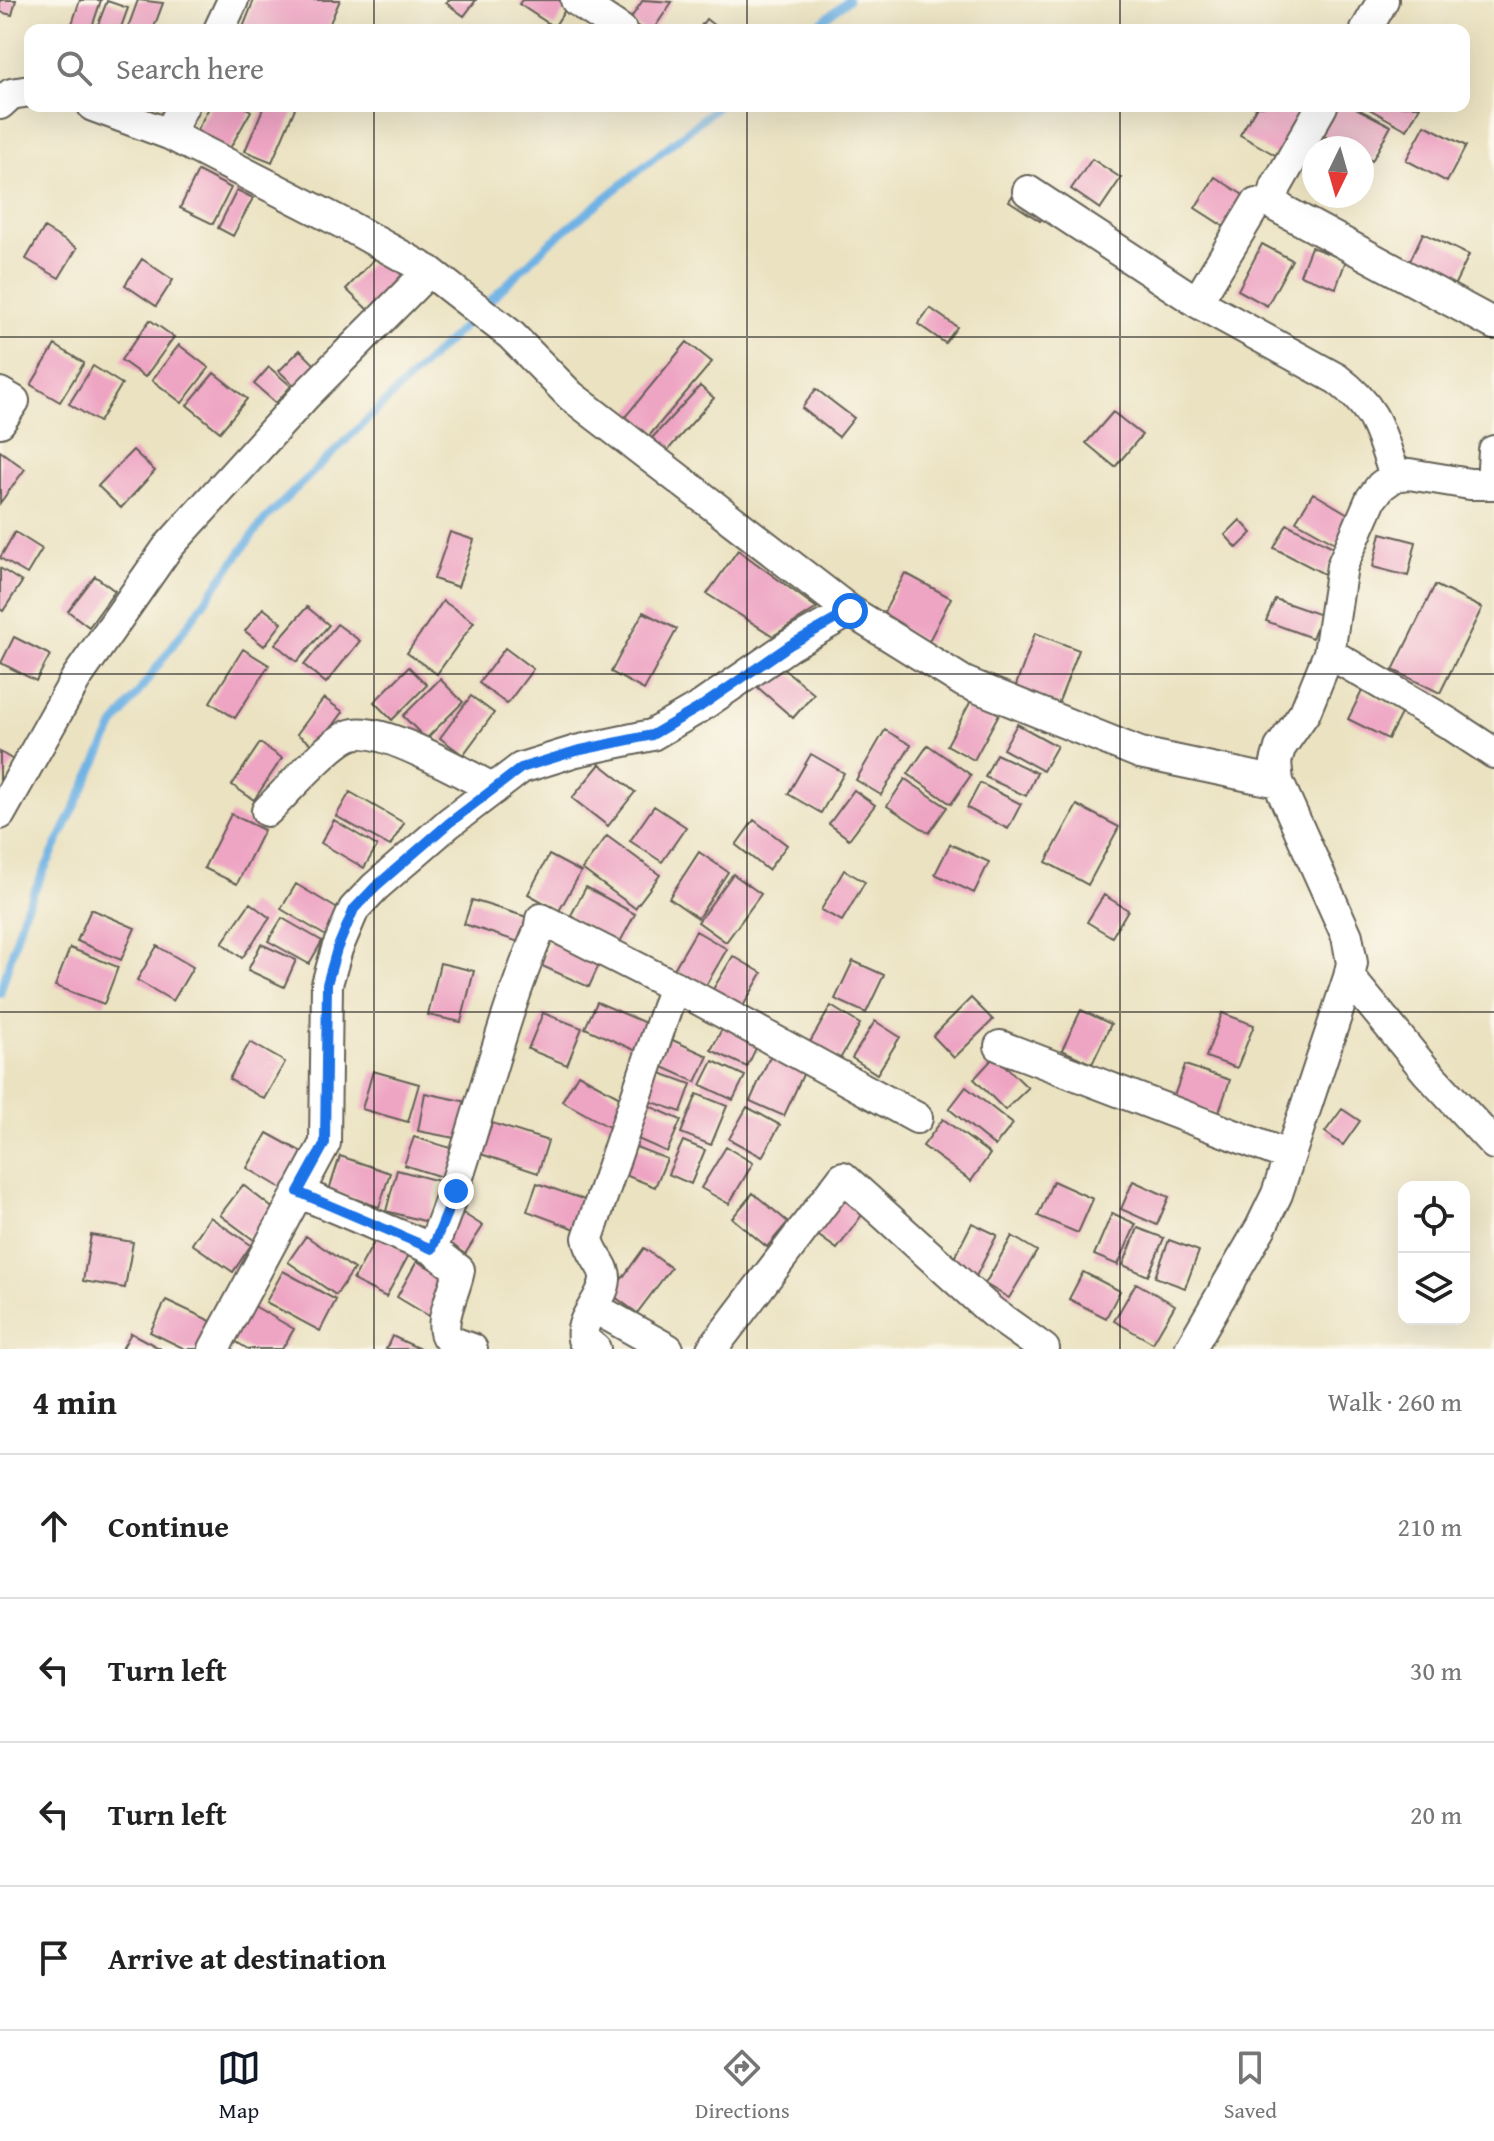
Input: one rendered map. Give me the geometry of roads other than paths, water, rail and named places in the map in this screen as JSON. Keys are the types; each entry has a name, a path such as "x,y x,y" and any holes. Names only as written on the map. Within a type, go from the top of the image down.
{"street":[{"path":"222,24 233,0"},
{"path":"576,0 612,24"},
{"path":"1369,24 1383,0"},
{"path":"0,104 11,94 24,92"},
{"path":"109,112 169,134 350,227 435,275 511,335 571,396 850,611 964,682 1140,753 1278,782"},
{"path":"169,134 180,112"},
{"path":"1319,112 1276,187 1274,202 1277,207 1494,324"},
{"path":"1028,191 1197,302 1337,379 1354,392 1368,406 1395,476"},
{"path":"1197,302 1256,204"},
{"path":"0,814 77,677 168,547 305,396 435,275"},
{"path":"0,393 14,401 0,422"},
{"path":"1190,1349 1277,1194 1352,963 1347,936 1278,782 1276,762 1280,748 1305,712 1329,653 1342,566 1371,499 1381,486 1395,476 1409,474 1470,484 1493,484 1494,451"},
{"path":"214,1349 325,1143 327,984 337,949 354,909 449,823 521,768 576,751 652,735 700,707 790,645 850,611"},
{"path":"1329,653 1494,753"},
{"path":"267,811 313,765 349,735 367,732 395,740 494,789"},
{"path":"432,1249 456,1191 493,1058 541,919 674,986 917,1118"},
{"path":"1349,977 1427,1072 1494,1144"},
{"path":"595,1349 583,1339 582,1331 605,1285 605,1272 589,1249 588,1238 674,986"},
{"path":"1000,1046 1289,1156"},
{"path":"712,1349 843,1177 992,1312 1044,1349"},
{"path":"298,1192 432,1249 459,1270 443,1330 449,1340 472,1349"},
{"path":"593,1307 668,1349"}],"waterway":[{"path":"818,24 848,0"},
{"path":"0,994 24,912 114,726 264,520 547,245 711,112"}]}
